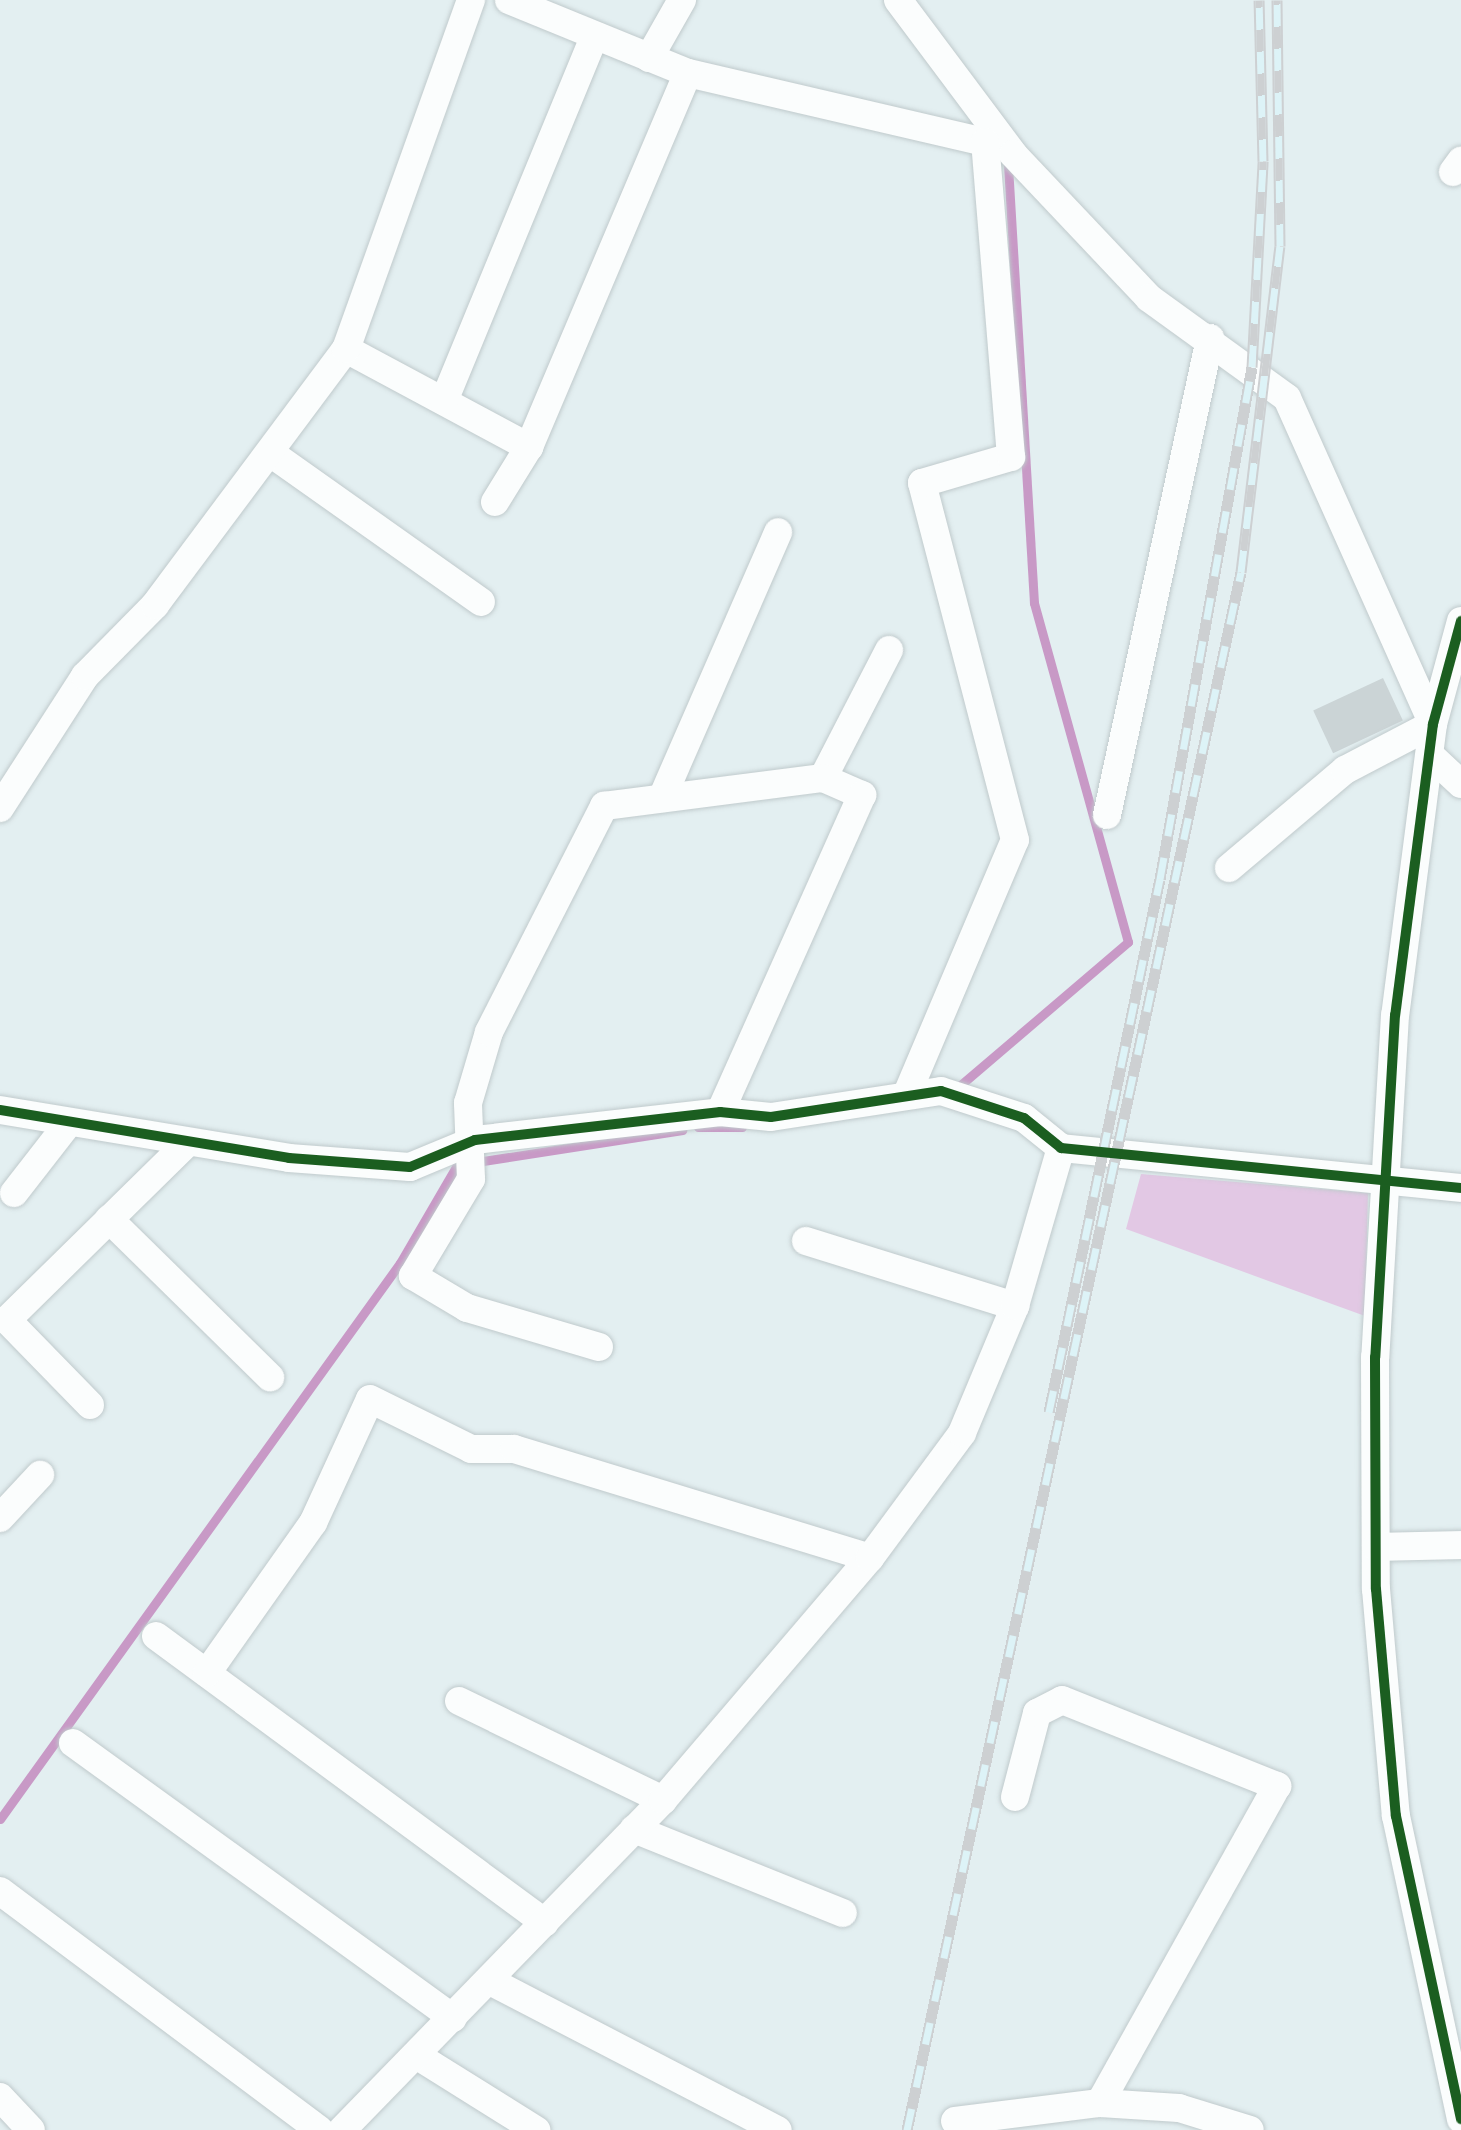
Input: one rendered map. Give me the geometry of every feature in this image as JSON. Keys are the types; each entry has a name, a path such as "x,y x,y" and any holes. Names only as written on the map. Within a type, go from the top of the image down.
{"street":[{"path":"0,808 85,676 155,605 272,454 346,350 470,0"},
{"path":"508,0 688,73 999,144"},
{"path":"650,58 682,0"},
{"path":"898,0 999,144 1150,298 1268,378 1300,421 1316,474 1433,724"},
{"path":"444,401 594,37"},
{"path":"495,502 529,447 688,73"},
{"path":"907,1094 1015,840 922,483 1011,457 999,144"},
{"path":"1107,815 1210,338"},
{"path":"346,350 529,447"},
{"path":"272,454 481,602"},
{"path":"662,798 778,532"},
{"path":"1461,621 1433,724 1384,1179 1376,1547 1396,1816 1461,2118"},
{"path":"823,778 889,650"},
{"path":"1228,868 1345,770 1433,724"},
{"path":"1431,756 1461,784"},
{"path":"599,1347 468,1308 413,1276 473,1155 468,1103 489,1032 604,806 823,778 862,796 720,1112"},
{"path":"0,1110 67,1126 187,1143 410,1166 720,1112 772,1117 907,1094 952,1092 1024,1118 1061,1148 1461,1188"},
{"path":"14,1193 67,1126"},
{"path":"90,1405 4,1318 187,1143"},
{"path":"342,2130 662,1800 870,1558 962,1433 1015,1306 1061,1148"},
{"path":"109,1219 270,1378"},
{"path":"806,1241 1015,1306"},
{"path":"207,1673 313,1523 370,1399 471,1449 514,1449 870,1558"},
{"path":"0,1518 40,1474"},
{"path":"1376,1547 1461,1544"},
{"path":"156,1636 545,1923"},
{"path":"1016,1797 1037,1713 1062,1700 1277,1786 1100,2102"},
{"path":"459,1701 662,1800"},
{"path":"73,1743 453,2018"},
{"path":"634,1829 843,1914"},
{"path":"0,1891 320,2130"},
{"path":"490,1981 778,2130"},
{"path":"416,2056 536,2130"},
{"path":"0,2097 31,2130"},
{"path":"955,2120 1100,2102 1179,2108 1250,2130"}],"shaded area":[{"path":"1141,1174 1368,1193 1365,1316 1126,1229"}],"building":[{"path":"1383,678 1403,721 1333,753 1313,711"}],"waterway":[{"path":"957,1088 1128,942 1034,603 1008,161"},
{"path":"698,1127 742,1127"},
{"path":"0,1819 400,1263 457,1165 682,1130"}],"railway":[{"path":"1049,1412 1160,879 1252,367 1263,161 1259,0"},
{"path":"907,2130 1241,572 1280,246 1277,0"}],"cycle path":[{"path":"1461,621 1433,724 1395,1015 1375,1357 1376,1589 1396,1816 1461,2119"},
{"path":"0,1110 289,1158 410,1167 475,1140 720,1112 771,1117 941,1091 1024,1118 1061,1148 1461,1188"}]}
